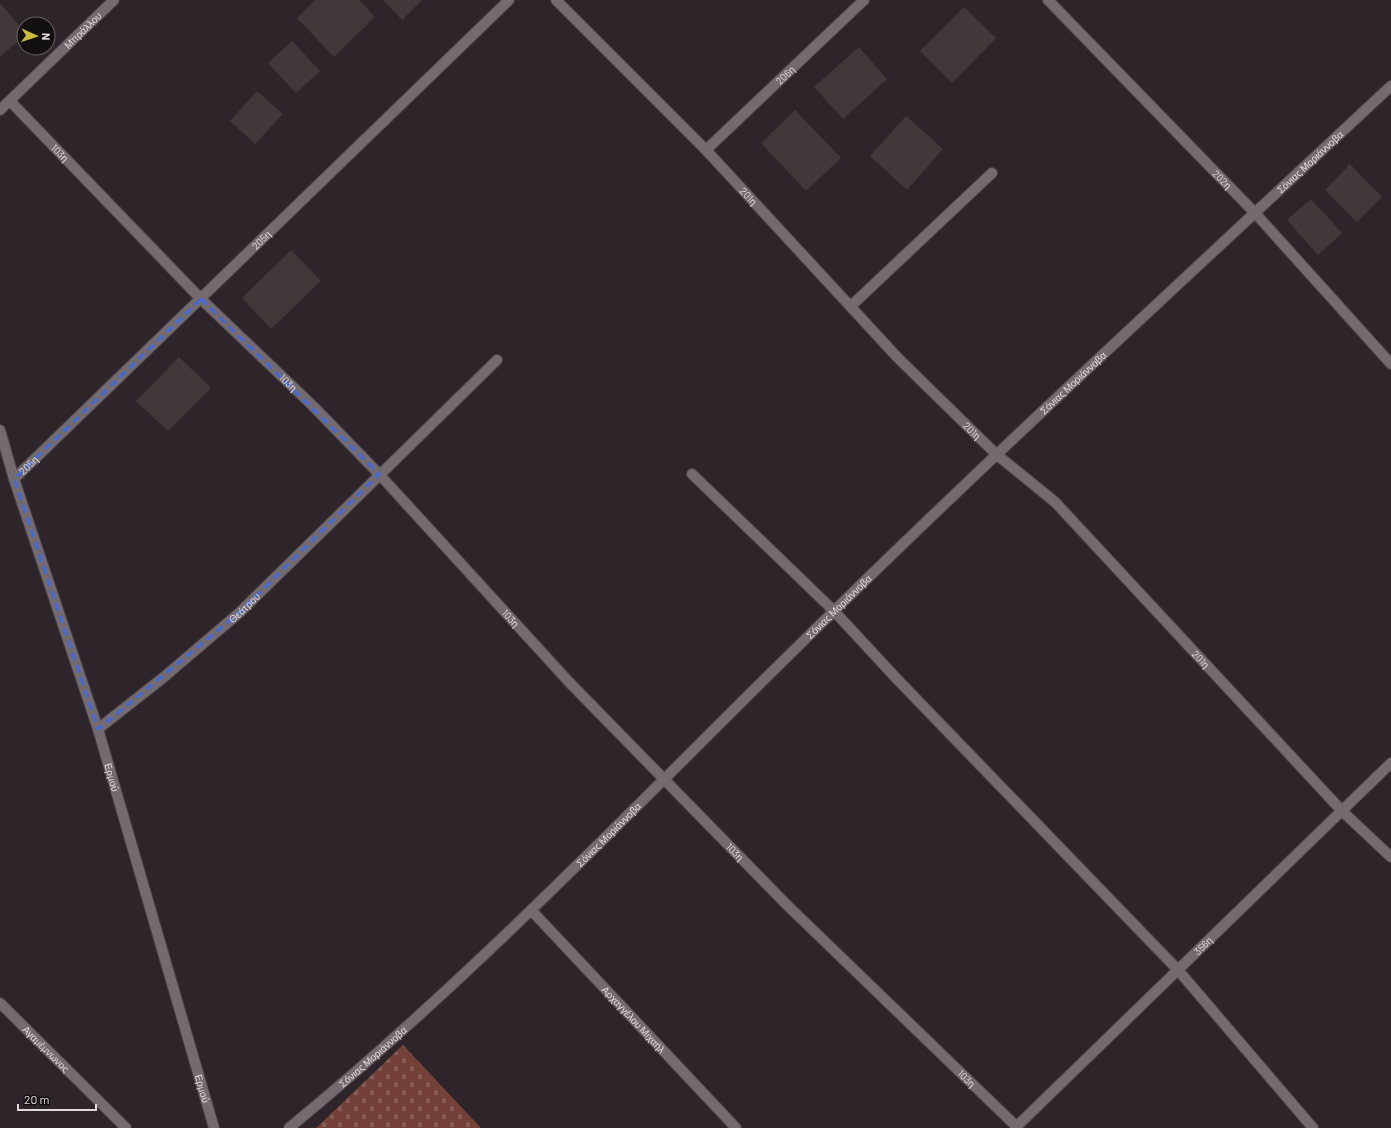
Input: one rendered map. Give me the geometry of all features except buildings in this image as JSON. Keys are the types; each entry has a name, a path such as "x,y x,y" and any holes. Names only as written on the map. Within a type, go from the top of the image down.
{"street":[{"name":"Μπράλλου","path":"0,110 114,0"},
{"name":"205η","path":"14,479 509,0"},
{"name":"201η","path":"556,0 706,150 898,358 996,454 1055,502 1342,811 1391,857"},
{"name":"206η","path":"706,150 864,0"},
{"name":"202η","path":"1048,0 1255,213 1391,364"},
{"name":"Σόνιας Μοριάννοβα","path":"289,1128 403,1031 531,910 665,780 834,611 996,454 1391,86"},
{"name":"103η","path":"10,101 201,299 313,406 379,474 569,682 787,905 1016,1128"},
{"path":"851,306 992,173"},
{"name":"Θεάτρου","path":"98,729 164,677 239,613 379,474 497,360"},
{"name":"Ερμού","path":"0,430 14,479 98,729 214,1128"},
{"path":"692,474 834,611 896,678 1178,970 1312,1128"},
{"name":"356η","path":"1016,1128 1391,763"},
{"name":"Αρχαγγέλου Μιχαήλ","path":"531,910 736,1128"},
{"name":"Αγαμέμνωνος","path":"0,1003 126,1128"}],"highlighted area":[{"path":"201,299 379,474 239,613 98,729 14,479"}],"green space":[{"path":"403,1045 481,1128 316,1128"}]}
